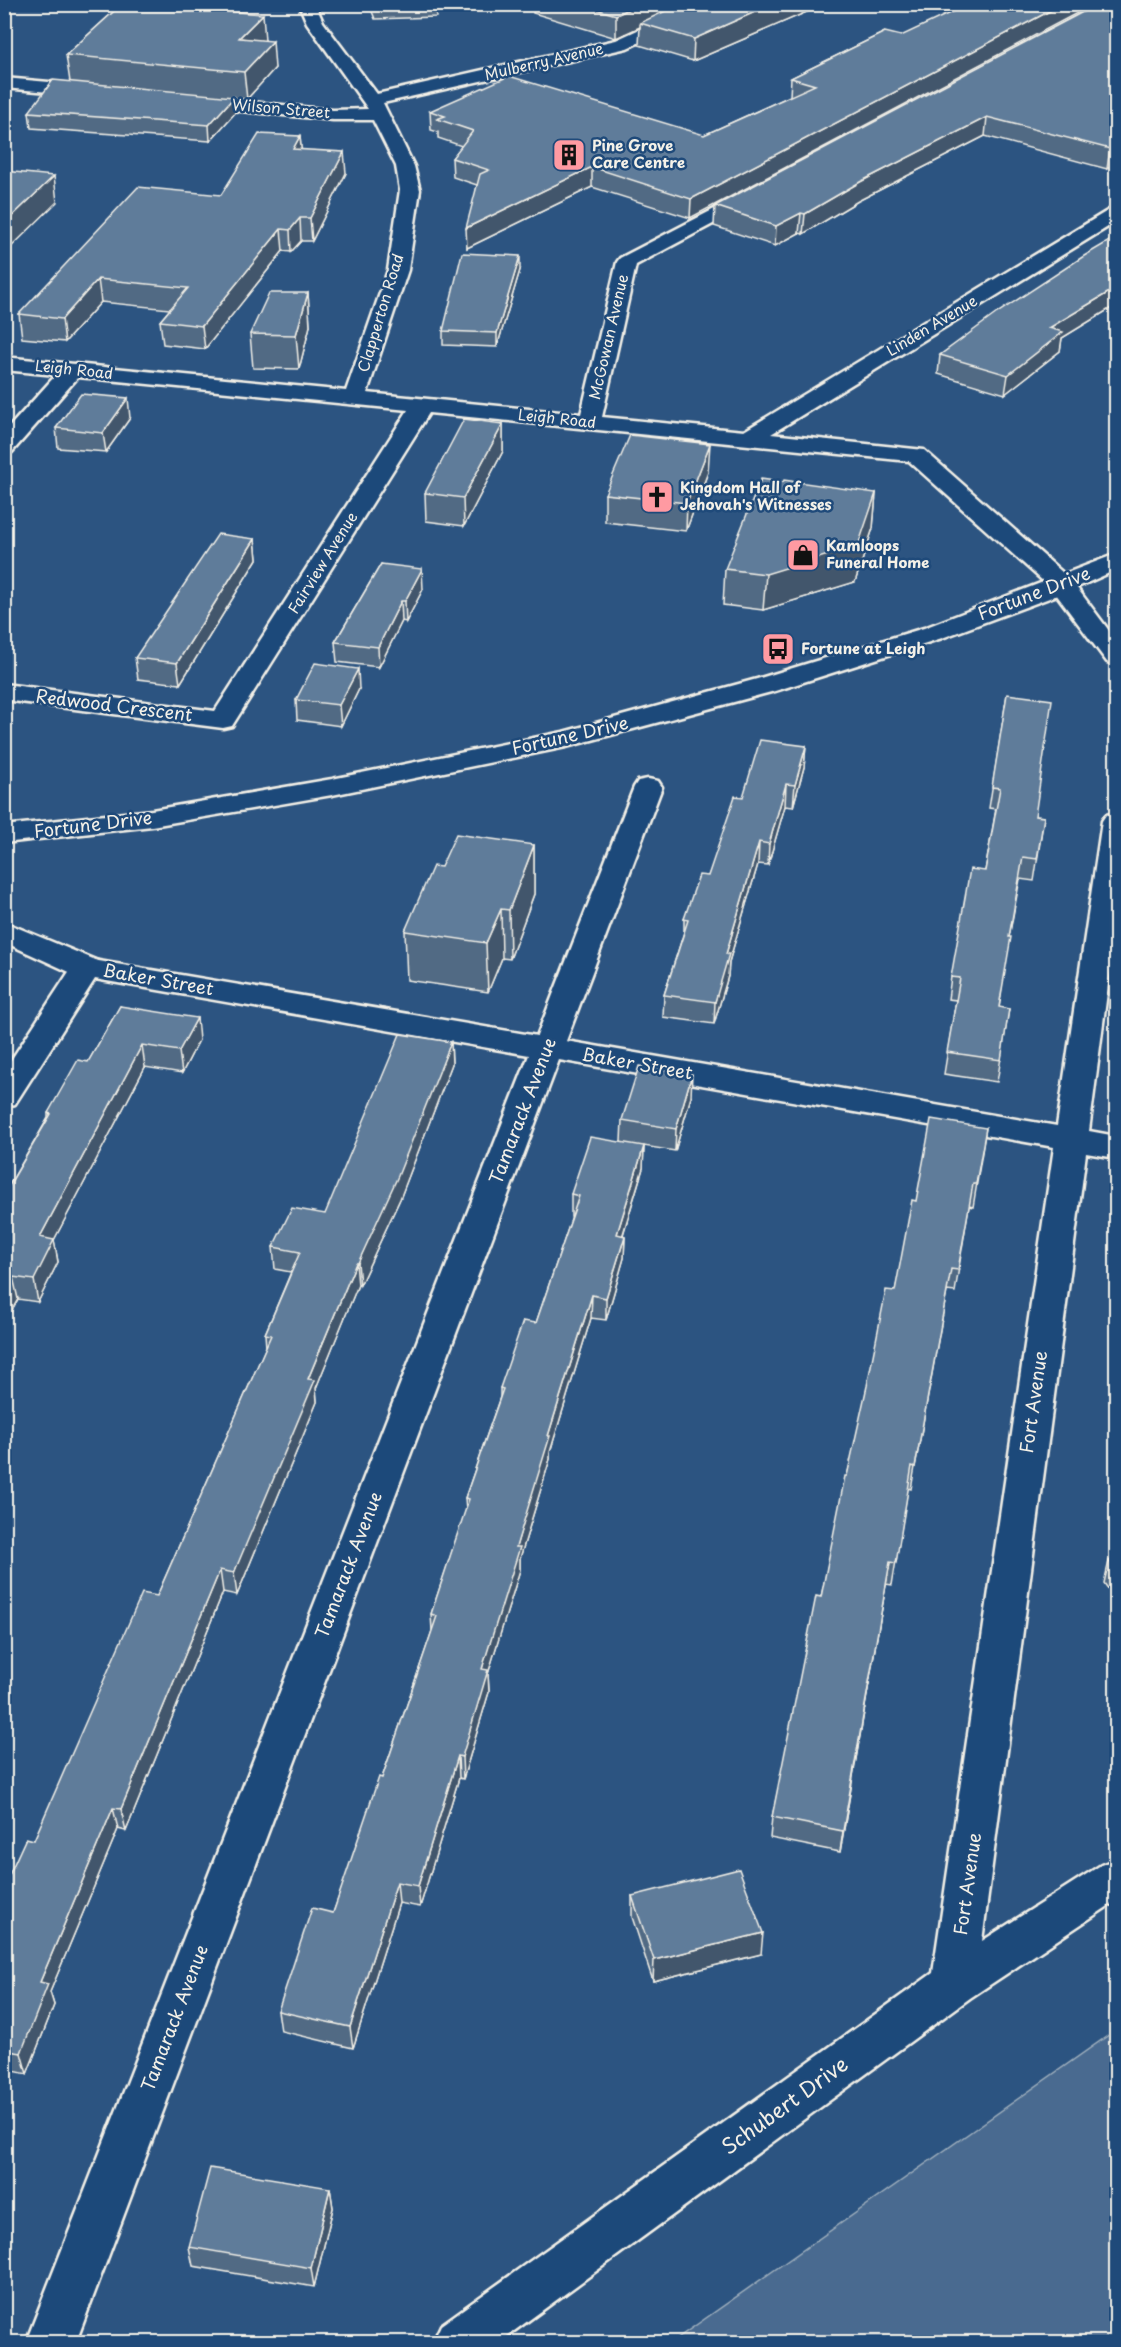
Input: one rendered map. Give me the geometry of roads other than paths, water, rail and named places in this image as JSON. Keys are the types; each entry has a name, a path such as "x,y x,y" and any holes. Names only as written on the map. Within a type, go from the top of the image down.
{"street":[{"name":"Clapperton Road","path":"307,4 315,23 376,107 405,166 410,190 398,270 355,397"},
{"name":"Mulberry Avenue","path":"376,107 621,44 709,4"},
{"path":"4,82 108,92"},
{"name":"Wilson Street","path":"167,98 333,115 376,107"},
{"name":"McGowan Avenue","path":"590,422 601,365 627,262 766,188"},
{"name":"Linden Avenue","path":"748,438 1116,214"},
{"name":"Leigh Road","path":"4,363 916,455 1062,585"},
{"path":"4,447 72,370"},
{"name":"Fairview Avenue","path":"223,720 422,406"},
{"name":"Fortune Drive","path":"4,836 152,818 321,789 566,739 788,678 933,633 1062,585 1116,561"},
{"path":"1062,585 1116,657"},
{"name":"Redwood Crescent","path":"4,692 223,720"},
{"name":"Tamarack Avenue","path":"51,2343 648,787"},
{"name":"Fort Avenue","path":"954,1984 1116,821"},
{"name":"Baker Street","path":"4,931 87,968 1116,1147"},
{"path":"4,1097 87,968"},
{"name":"Schubert Drive","path":"458,2343 954,1984 1116,1878"}],"place":[{"name":"Pine Grove Care Centre","path":"569,155"},
{"name":"Kingdom Hall of Jehovah's Witnesses","path":"657,497"},
{"name":"Kamloops Funeral Home","path":"803,555"},
{"name":"Fortune at Leigh","path":"778,649"}]}
